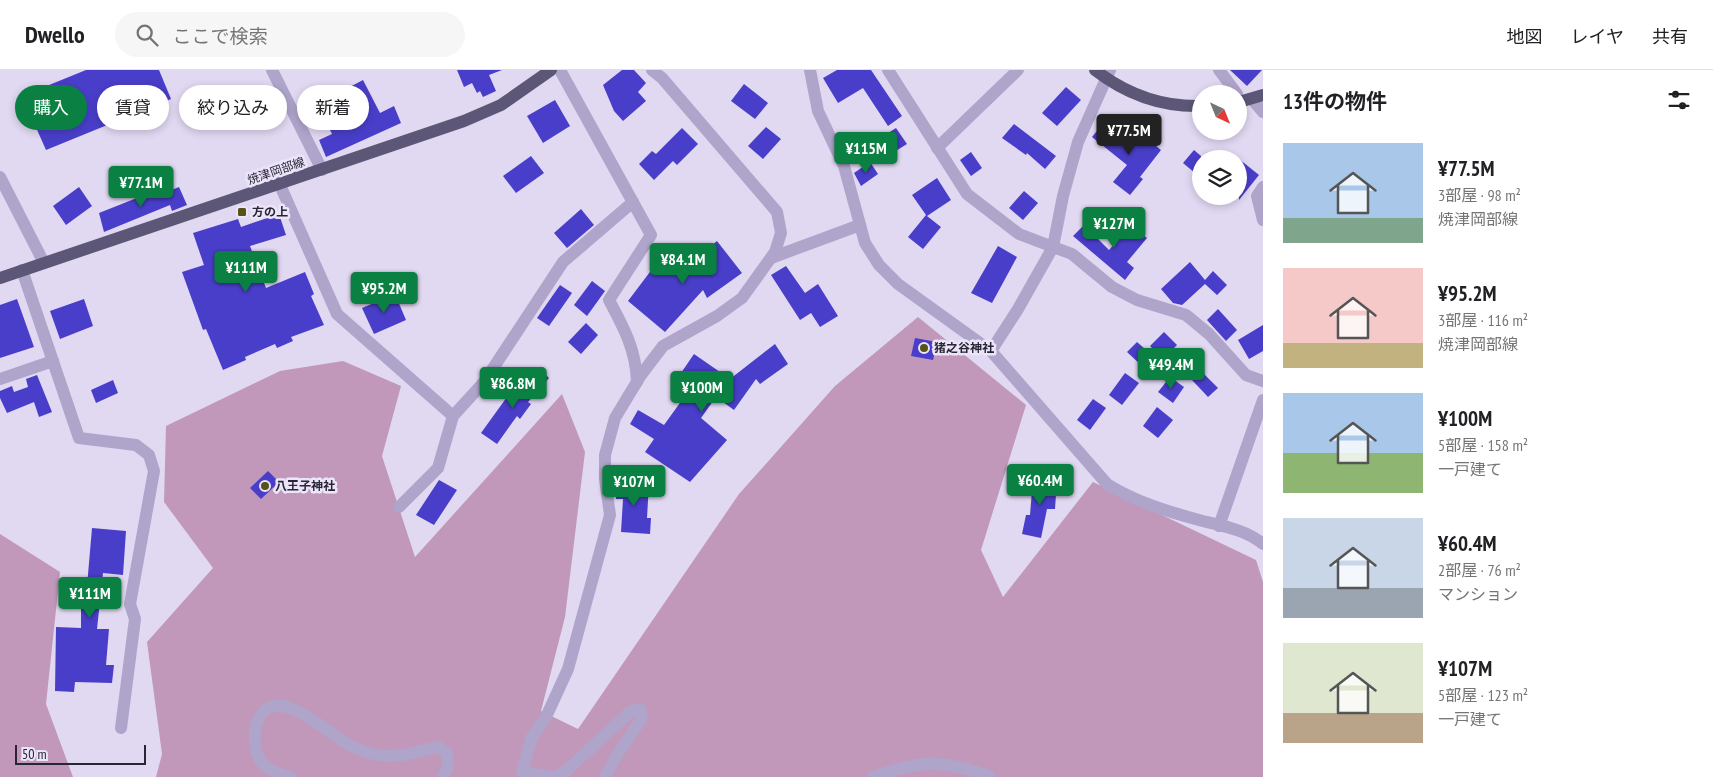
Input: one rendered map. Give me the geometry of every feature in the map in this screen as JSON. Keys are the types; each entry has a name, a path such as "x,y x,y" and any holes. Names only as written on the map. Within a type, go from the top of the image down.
{"main road":[{"name":"焼津岡部線","path":"0,278 280,185 486,111 501,105 551,70"},
{"path":"1103,73 1146,99 1165,105 1192,106"}],"street":[{"path":"272,70 322,170"},
{"path":"560,70 651,235 609,300 630,339 636,362 636,382"},
{"path":"605,777 642,718 640,709 631,711 566,771 555,777 522,772 532,737 546,717 568,669 610,515 604,478 604,455 615,418 636,382 663,346 717,316 742,298 775,252 781,233 777,212 662,78 652,70"},
{"path":"810,70 818,111 844,166 865,243 879,265 898,284 991,350 1107,484 1130,498 1165,511 1251,534 1263,544"},
{"path":"888,70 967,194 984,209 1018,234 1072,254 1112,287 1137,300 1186,315 1209,334 1246,376 1263,381"},
{"path":"937,148 1018,70"},
{"path":"1218,70 1233,85"},
{"path":"991,350 1018,309 1053,247 1063,196 1078,142 1103,73"},
{"path":"1248,100 1263,112"},
{"path":"0,177 44,263"},
{"path":"280,185 337,314 452,416"},
{"path":"1263,186 1256,196 1263,220"},
{"path":"399,507 438,468 452,416 484,382 563,262 633,202"},
{"path":"771,258 860,225"},
{"path":"22,270 79,438 136,445 150,455 154,471 130,604 135,619 121,728"},
{"path":"0,379 53,361"},
{"path":"1219,526 1263,400"},
{"path":"290,777 279,775 263,764 255,746 255,730 263,712 274,706 292,708 350,746 379,755 401,754 438,747 447,753 448,764 443,777"},
{"path":"874,777 902,767 924,763 954,764 989,776"}],"shaded area":[{"path":"918,317 1026,405 981,550 1003,597 1093,482 1256,560 1263,582 1263,777 156,777 162,754 147,642 213,568 164,502 166,426 280,371 343,361 401,386 382,456 415,557 562,394 585,452 565,617 541,711 578,729 739,494 835,386"},
{"path":"0,534 60,572 46,704 73,777 0,777"}],"building":[{"path":"86,70 159,70 165,85 97,85 97,129 46,150 37,130 87,130 87,85 49,85"},
{"path":"457,70 502,70 489,75 496,91 483,97 480,91 477,93 472,83 464,87"},
{"path":"622,70 634,70 646,83 638,92 646,101 623,121 614,111 603,85"},
{"path":"837,70 871,70 902,116 888,126 863,88 838,103 823,78"},
{"path":"1230,70 1262,70 1248,85"},
{"path":"363,80 366,85 354,85"},
{"path":"744,84 768,103 755,119 731,101"},
{"path":"1066,87 1081,100 1057,126 1042,113"},
{"path":"369,92 380,113 394,106 401,123 326,157 319,140 332,134 330,130 369,130"},
{"path":"555,100 570,126 543,143 527,116"},
{"path":"1014,124 1056,156 1045,169 1027,153 1026,155 1002,138"},
{"path":"1101,126 1123,144 1135,129 1161,150 1140,177 1143,179 1130,195 1113,182 1127,165 1092,137"},
{"path":"766,127 781,139 763,159 748,146"},
{"path":"682,128 698,144 677,165 673,161 654,180 639,164 652,151 656,154"},
{"path":"896,128 907,144 881,160 871,144"},
{"path":"971,152 982,168 971,176 960,160"},
{"path":"1192,152 1192,170 1183,163"},
{"path":"531,156 544,173 516,193 503,176"},
{"path":"870,162 878,174 861,186 854,173"},
{"path":"1247,165 1259,175 1247,190"},
{"path":"937,178 951,200 927,216 941,227 923,249 908,237 926,215 912,195"},
{"path":"79,187 92,206 66,225 53,206"},
{"path":"179,187 187,205 172,211 170,205 104,232 99,213 157,190 159,195"},
{"path":"1024,191 1038,203 1023,220 1009,208"},
{"path":"581,209 594,225 567,248 554,233"},
{"path":"279,214 286,235 250,246 266,288 305,272 314,294 311,296 324,325 291,337 293,341 277,348 275,344 245,357 246,360 223,370 206,329 203,330 182,272 204,265 193,233 238,219 241,227"},
{"path":"1084,225 1109,250 1131,225 1147,238 1127,262 1134,268 1125,280 1073,236"},
{"path":"717,241 742,273 707,298 703,290 665,332 628,301 662,256 680,271"},
{"path":"998,246 1017,257 992,303 971,293"},
{"path":"1190,262 1205,280 1213,271 1227,285 1217,295 1205,284 1182,305 1173,303 1161,289"},
{"path":"786,266 805,293 818,284 838,316 820,327 811,313 800,320 771,275"},
{"path":"592,281 605,291 587,316 574,305"},
{"path":"560,285 572,293 549,326 537,318"},
{"path":"395,294 406,320 374,334 362,308"},
{"path":"17,299 34,347 0,358 0,305"},
{"path":"84,299 93,326 60,339 50,311"},
{"path":"1218,309 1237,330 1226,341 1207,320"},
{"path":"586,323 598,335 581,354 568,342"},
{"path":"1263,325 1263,351 1249,359 1238,340"},
{"path":"1164,332 1177,345 1163,359 1150,346"},
{"path":"915,338 937,342 933,360 911,356"},
{"path":"1137,342 1152,355 1142,366 1127,352"},
{"path":"775,344 788,364 760,384 756,379 734,410 716,397 701,418 727,440 690,482 645,452 654,439 630,424 638,410 664,425 695,382 681,373 694,354 730,379"},
{"path":"541,370 549,378 528,402 531,404 520,419 517,416 497,444 481,433 507,397 512,401"},
{"path":"1201,371 1218,388 1208,397 1192,380"},
{"path":"1125,373 1139,383 1122,405 1109,395"},
{"path":"37,375 52,412 39,417 34,402 7,413 0,398 0,391 12,386 14,392 28,387 26,379"},
{"path":"1170,377 1184,387 1173,403 1158,392"},
{"path":"113,380 118,393 96,403 91,390"},
{"path":"1093,399 1106,408 1090,430 1077,420"},
{"path":"1157,407 1173,420 1158,438 1143,426"},
{"path":"268,471 279,482 261,499 250,488"},
{"path":"1033,478 1057,480 1055,509 1047,509 1041,538 1022,534 1026,515 1030,515"},
{"path":"439,480 457,490 434,525 416,515"},
{"path":"616,481 649,483 647,518 651,518 650,534 621,532 623,499 616,499"},
{"path":"92,528 126,531 123,575 103,573 97,629 109,629 106,665 114,665 112,683 75,682 74,692 55,691 56,627 81,628 81,586 87,586"}],"place":[{"name":"方の上","path":"242,212"},
{"name":"猪之谷神社","path":"924,348"},
{"name":"八王子神社","path":"265,486"}]}
